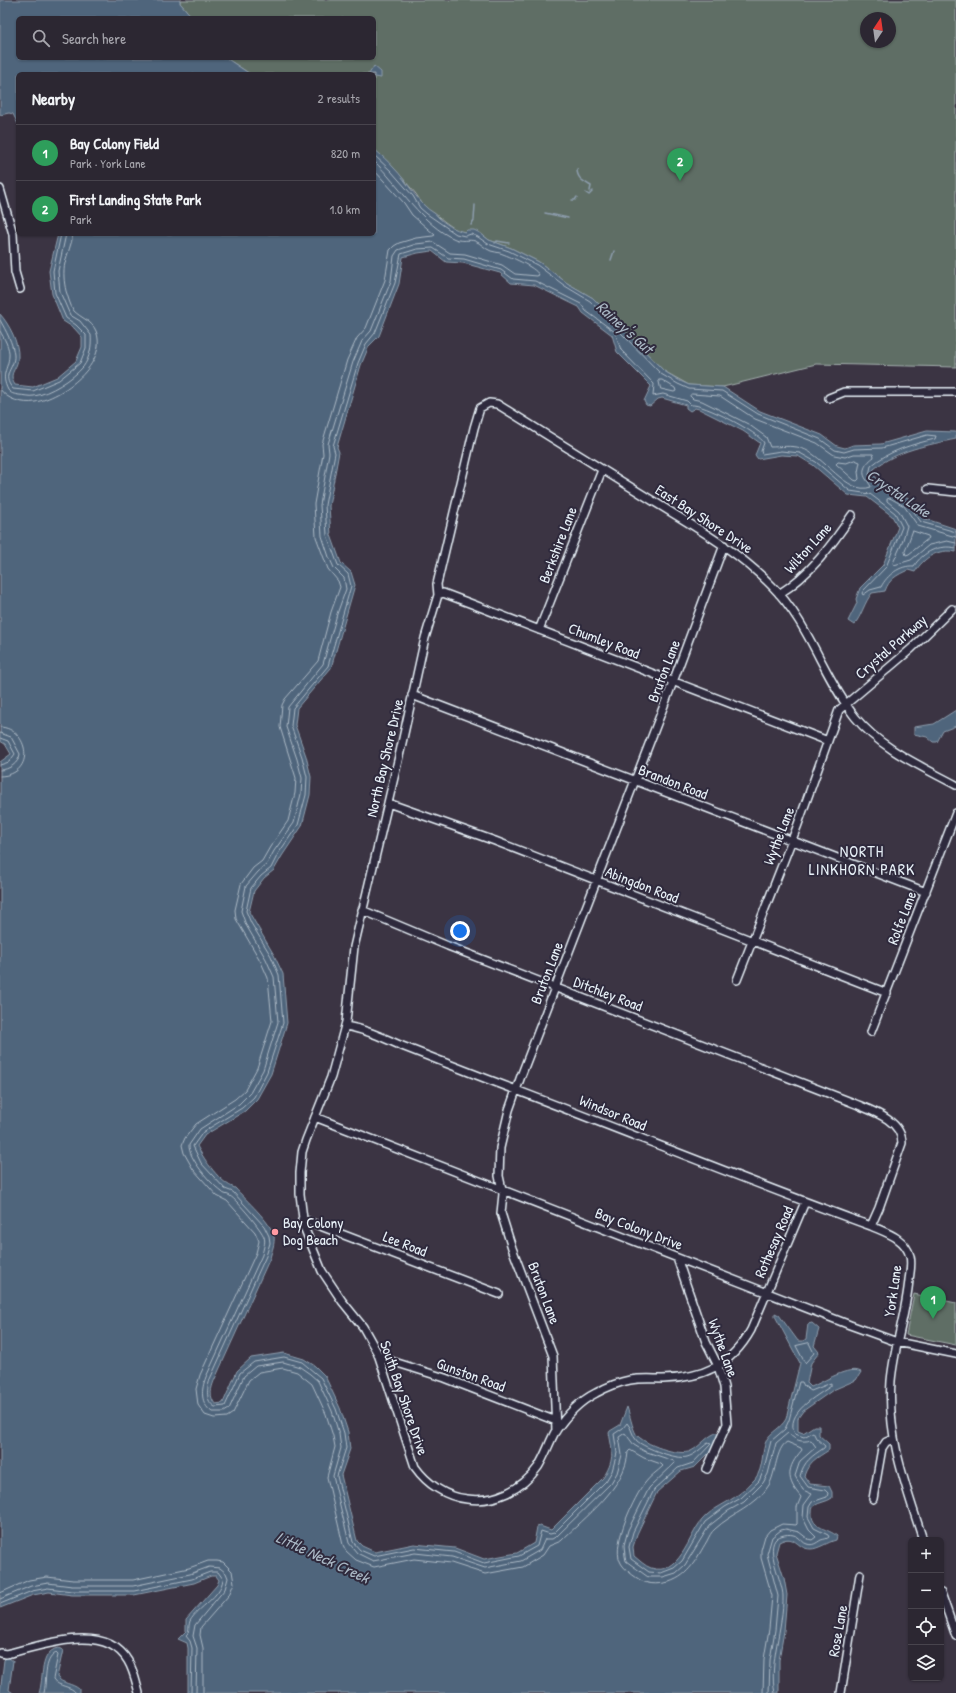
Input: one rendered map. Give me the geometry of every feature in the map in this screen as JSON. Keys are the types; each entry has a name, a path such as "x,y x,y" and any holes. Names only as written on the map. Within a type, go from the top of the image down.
{"street":[{"path":"0,189 13,234 15,272 20,289"},
{"path":"829,398 844,392 956,392"},
{"name":"East Bay Shore Drive","path":"483,405 488,403 497,404 724,545 747,562 779,594 794,614 845,703 857,719 888,747 956,785"},
{"name":"North Bay Shore Drive","path":"315,1117 336,1063 345,1026 354,948 362,910 429,624 438,595 437,584 474,428 483,405"},
{"name":"Berkshire Lane","path":"539,630 602,470"},
{"path":"928,489 956,492"},
{"name":"Wilton Lane","path":"779,594 812,567 852,515"},
{"name":"Bruton Lane","path":"556,1431 553,1356 512,1248 501,1213 503,1194 499,1176 500,1148 516,1090 673,682 724,545"},
{"name":"Chumley Road","path":"438,595 443,594 539,630 828,742"},
{"name":"Crystal Parkway","path":"845,703 911,649 952,609"},
{"name":"Brandon Road","path":"412,695 926,892"},
{"name":"Wythe Lane","path":"737,980 791,841 837,714 845,703"},
{"name":"Abingdon Road","path":"388,803 495,841 887,992"},
{"name":"Rolfe Lane","path":"871,1032 956,814"},
{"name":"Ditchley Road","path":"362,910 555,988 845,1099 889,1120 900,1133 902,1138 901,1148 871,1226"},
{"name":"Windsor Road","path":"345,1026 383,1038 805,1202 871,1226"},
{"name":"Bay Colony Drive","path":"315,1117 897,1342 956,1354"},
{"name":"South Bay Shore Drive","path":"315,1117 306,1140 301,1164 300,1194 304,1227 322,1271 342,1301 363,1327 378,1354 411,1461 418,1472 427,1481 446,1493 463,1499 482,1500 499,1496 515,1489 526,1481 538,1467 556,1431 570,1414 589,1398 621,1382 644,1378 684,1378 709,1371 718,1366 730,1358 746,1339 766,1292"},
{"name":"Rothesay Road","path":"766,1292 805,1202"},
{"name":"Lee Road","path":"302,1218 499,1294"},
{"name":"York Lane","path":"871,1226 898,1239 906,1248 910,1258 908,1290 897,1342 891,1382 891,1408 893,1439 898,1461 922,1537"},
{"name":"Wythe Lane","path":"677,1258 706,1342 718,1366 724,1388 727,1424 707,1469"},
{"name":"Gunston Road","path":"378,1354 388,1360 445,1378 556,1421"},
{"path":"873,1499 882,1448 886,1442 893,1439"},
{"name":"Rose Lane","path":"840,1693 860,1574"},
{"path":"944,1602 956,1636"},
{"path":"0,1653 6,1654 68,1639 100,1640 112,1646 124,1655 131,1667 139,1693"}],"green space":[{"path":"180,0 956,0 956,367 816,364 723,387 689,385 664,371 593,298 567,283 539,262 511,248 489,240 480,233 458,231 423,205 416,194 394,168 376,151 376,72 247,72 229,60 376,60 376,16 191,16 180,3"},
{"path":"914,1294 956,1303 956,1345 906,1335"}],"water":[{"path":"0,0 180,0 180,3 191,16 16,16 16,60 229,60 247,72 16,72 16,120 13,114 9,113 0,115"},
{"path":"374,66 381,72 381,78 376,77 376,72 370,72"},
{"path":"376,151 387,160 423,204 444,222 461,231 465,232 467,230 474,230 489,240 511,248 539,262 567,283 593,298 664,371 680,381 689,385 723,387 760,411 822,435 837,446 845,448 853,445 881,444 927,431 956,432 956,439 913,449 893,457 874,469 873,474 881,483 910,499 923,518 956,529 956,552 944,551 932,555 923,562 915,572 908,570 894,578 889,583 885,591 872,593 854,625 848,621 857,603 856,599 860,588 883,565 898,527 892,516 867,497 848,495 813,465 798,456 781,455 758,459 755,455 760,443 743,431 699,409 695,408 690,411 686,408 686,405 662,398 658,399 650,406 646,405 644,401 651,386 617,352 612,335 583,313 579,307 534,285 511,283 500,273 463,263 446,262 432,251 403,257 399,284 379,336 369,346 361,365 337,447 339,452 329,506 331,535 341,563 351,572 355,585 331,668 297,708 295,725 306,756 311,777 310,795 302,826 274,870 264,878 254,891 249,912 274,955 283,974 287,1023 271,1074 257,1099 245,1111 205,1135 197,1146 218,1176 235,1188 251,1204 268,1224 274,1236 270,1258 214,1381 211,1392 213,1401 215,1404 223,1403 237,1371 251,1358 284,1353 304,1359 315,1366 325,1376 340,1408 348,1432 350,1449 341,1475 357,1541 362,1546 375,1552 414,1544 455,1548 484,1559 517,1553 534,1543 537,1527 540,1526 551,1530 603,1478 607,1472 612,1457 609,1433 620,1425 627,1407 636,1434 646,1442 670,1451 691,1451 715,1433 719,1432 721,1435 717,1445 695,1467 681,1471 657,1492 637,1534 633,1547 634,1556 651,1568 661,1569 669,1567 682,1553 702,1520 715,1509 745,1489 755,1479 760,1470 767,1439 786,1419 800,1363 775,1316 775,1313 779,1315 798,1341 803,1341 806,1339 808,1324 812,1323 819,1329 814,1346 819,1352 811,1363 807,1383 811,1387 843,1372 856,1370 861,1372 856,1380 833,1390 803,1411 798,1418 798,1431 803,1433 814,1426 819,1426 819,1435 829,1444 829,1450 811,1463 804,1476 810,1484 829,1486 832,1492 832,1498 814,1506 812,1509 812,1515 818,1526 837,1536 836,1540 811,1549 802,1547 793,1540 789,1539 779,1542 776,1553 784,1578 787,1595 784,1631 779,1660 779,1693 188,1693 188,1648 187,1643 178,1639 186,1631 186,1620 217,1585 219,1580 216,1576 211,1576 194,1583 134,1595 72,1595 49,1592 33,1595 0,1608 0,762 11,754 5,744 0,741 0,314 10,328 17,346 18,361 12,374 15,385 33,387 57,377 76,361 82,347 82,337 74,328 63,321 52,294 49,271 58,236 376,236"},
{"path":"956,710 956,726 943,731 937,742 933,742 927,737 914,734 914,727 934,724"},
{"path":"58,1648 63,1650 57,1677 79,1689 79,1693 39,1693 45,1660 52,1651"},
{"path":"6,1658 13,1661 9,1690 13,1693 0,1693 4,1660"}],"waterway":[{"path":"577,169 578,175 583,182 591,186 590,191"},
{"path":"586,193 589,195 593,191"},
{"path":"572,200 575,200 577,197"},
{"path":"471,225 474,220 475,205"},
{"path":"545,213 568,218"},
{"path":"495,243 497,241 509,243"},
{"path":"611,260 614,251"}],"place":[{"name":"First Landing State Park","path":"680,181"},
{"name":"Bay Colony Dog Beach","path":"275,1232"},
{"name":"Bay Colony Field","path":"933,1319"}],"district":[{"name":"NORTH LINKHORN PARK","path":"862,860"}],"water label":[{"name":"Rainey's Gut","path":"625,327"},
{"name":"Crystal Lake","path":"899,493"},
{"name":"Little Neck Creek","path":"323,1557"}]}
